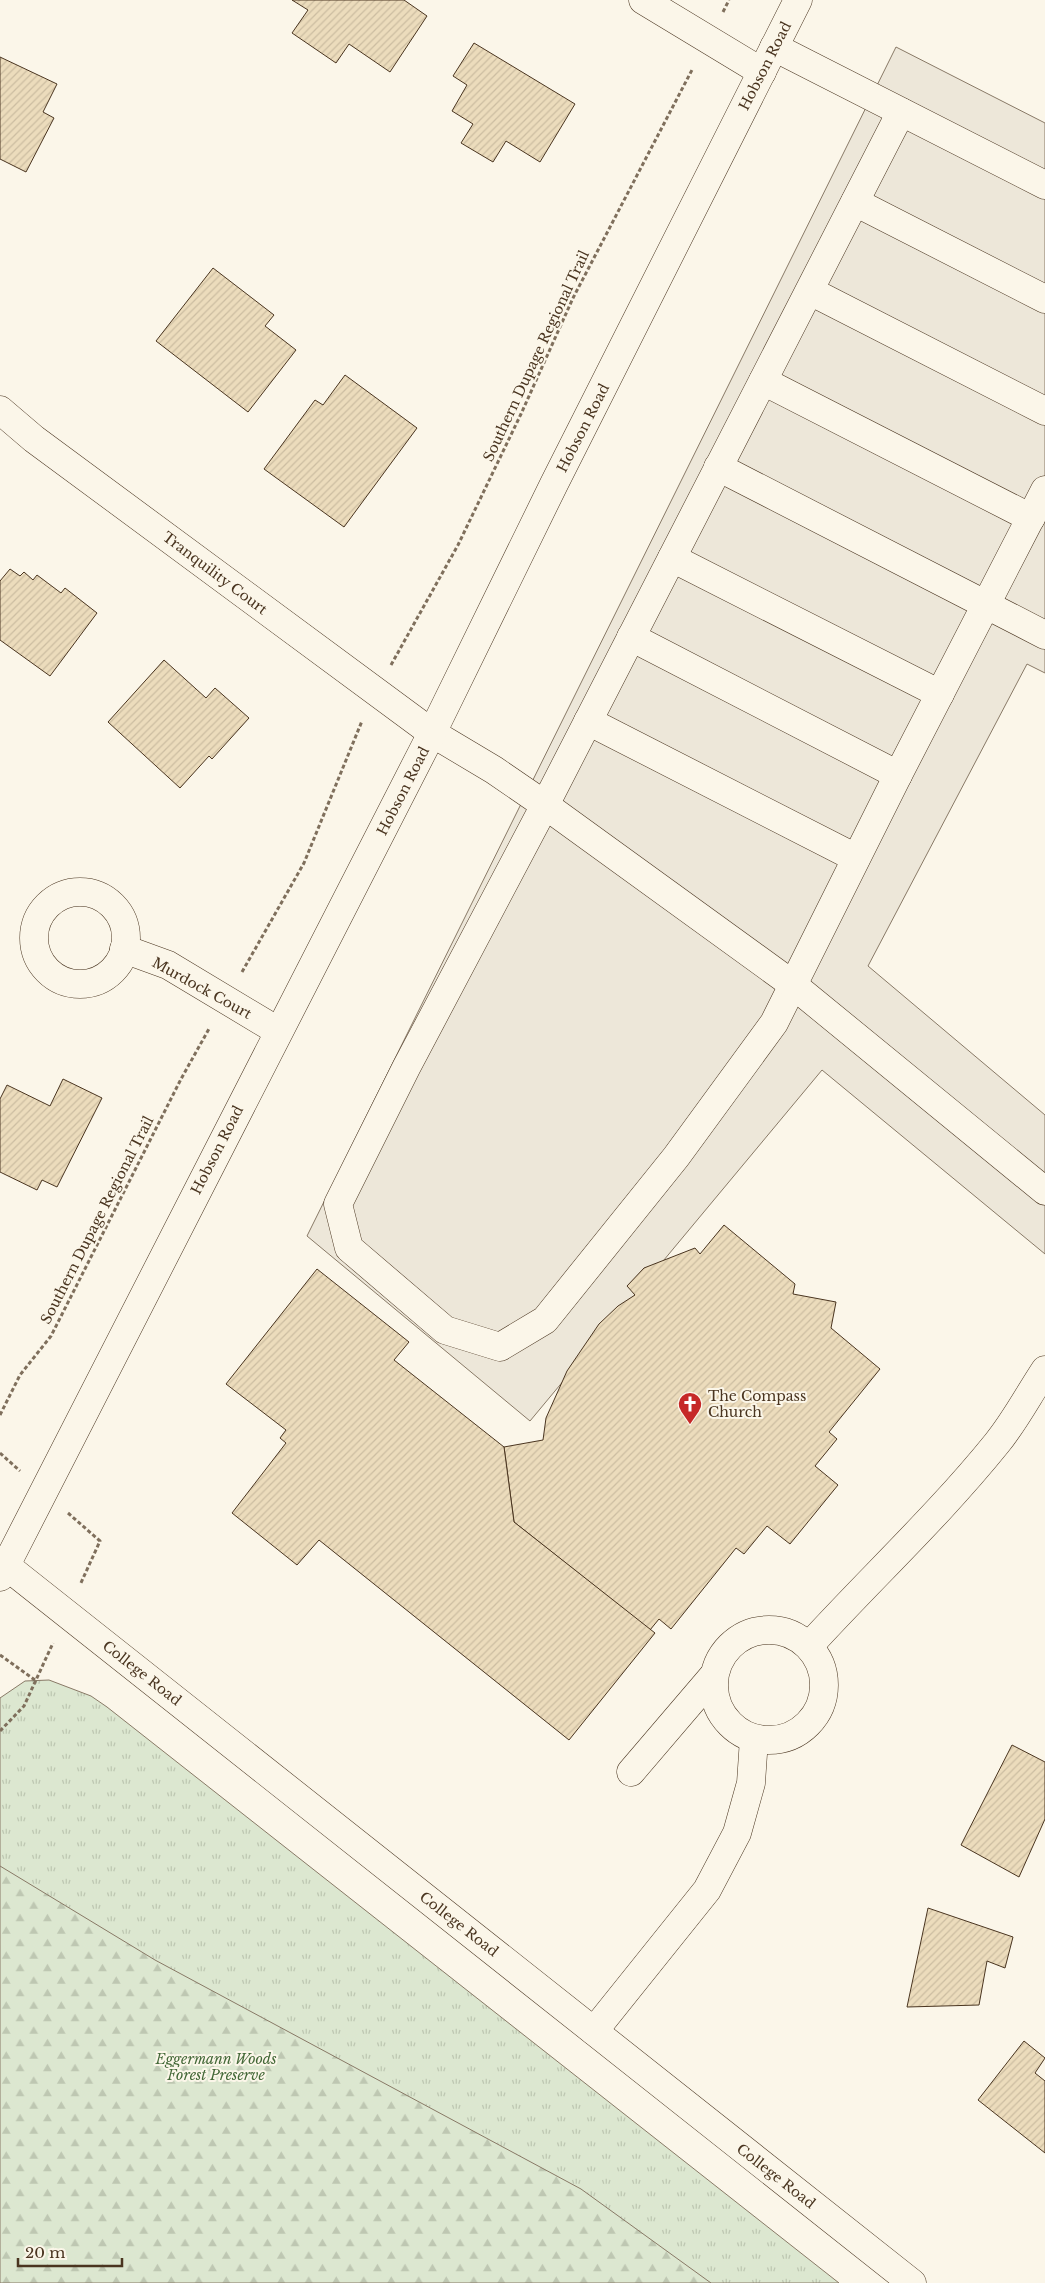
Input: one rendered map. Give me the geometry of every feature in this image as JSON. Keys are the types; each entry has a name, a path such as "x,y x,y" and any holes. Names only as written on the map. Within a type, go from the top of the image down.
{"main road":[{"path":"643,0 762,72"},
{"name":"Hobson Road","path":"2,1568 432,734 554,484 798,0"},
{"path":"774,47 1045,185"},
{"path":"901,112 545,805 406,1068 338,1204 349,1248 445,1330 500,1347 545,1320 676,1157 774,1023 898,774 1045,490"},
{"path":"855,202 1045,300"},
{"path":"810,291 1045,411"},
{"path":"763,381 1031,518"},
{"name":"Tranquility Court","path":"0,410 42,445 432,734 494,770 545,805 792,984 1045,1192"},
{"path":"718,467 1045,635"},
{"path":"672,558 940,694"},
{"path":"631,638 898,774"},
{"path":"588,721 856,858"},
{"name":"Murdock Court","path":"124,950 168,965 278,1031"},
{"path":"809,1646 903,1548 998,1442 1045,1370"},
{"name":"College Road","path":"2,1568 594,2031 912,2283"},
{"path":"632,1772 713,1676 720,1657 734,1642 752,1632 772,1630 792,1634 809,1646 818,1658 822,1672 822,1700 816,1714 808,1725 783,1739 768,1741 754,1739 736,1730 721,1716 714,1696 713,1676"},
{"path":"594,2031 707,1890 737,1833 751,1783 754,1739"}],"path":[{"name":"Southern Dupage Regional Trail","path":"396,656 458,545 521,414 572,298 695,65"},
{"path":"249,960 304,863 365,714"},
{"name":"Southern Dupage Regional Trail","path":"0,1415 20,1375 51,1336 181,1079 208,1032"},
{"path":"0,1655 35,1680 24,1706 0,1731"}],"green space":[{"name":"Eggermann Woods Forest Preserve","path":"49,1680 91,1696 107,1707 839,2283 0,2283 0,1698 25,1681"},
{"path":"0,1866 155,1960 581,2189 711,2283 0,2283"}],"shaded area":[{"path":"896,47 1045,123 1045,673 1027,664 868,966 1045,1115 1045,1254 822,1070 530,1421 307,1236"}],"building":[{"path":"292,0 404,0 427,16 390,72 349,44 336,63 292,33 308,10"},
{"path":"474,43 575,104 540,162 506,141 493,162 461,143 473,124 452,111 467,85 453,76"},
{"path":"0,57 57,84 43,112 54,118 26,172 0,159"},
{"path":"213,268 274,315 265,326 296,350 248,412 156,341"},
{"path":"345,375 417,428 344,527 264,469 315,400 323,405"},
{"path":"10,569 20,576 24,572 33,580 37,575 61,593 65,588 97,613 50,676 0,640 0,581"},
{"path":"164,660 206,698 215,688 249,718 212,759 209,756 180,788 108,722"},
{"path":"63,1079 102,1098 57,1187 42,1180 37,1190 0,1172 0,1099 7,1085 50,1106"},
{"name":"The Compass Church","path":"724,1225 795,1284 793,1294 836,1302 831,1328 880,1369 829,1432 837,1439 815,1466 838,1485 790,1544 767,1526 744,1554 736,1548 671,1629 659,1619 650,1630 514,1522 504,1447 543,1440 546,1418 567,1371 599,1324 618,1306 635,1295 627,1286 644,1268 695,1248 700,1254"},
{"path":"317,1269 409,1342 394,1360 504,1447 514,1522 655,1633 569,1740 319,1540 297,1565 232,1513 286,1443 280,1438 286,1430 226,1384"},
{"path":"1012,1745 1045,1762 1045,1819 1019,1877 961,1845"},
{"path":"928,1908 1013,1937 1005,1968 987,1961 979,2005 907,2007"},
{"path":"1024,2041 1045,2058 1035,2073 1045,2081 1045,2153 978,2100"}],"place":[{"name":"The Compass Church","path":"690,1425"}]}
